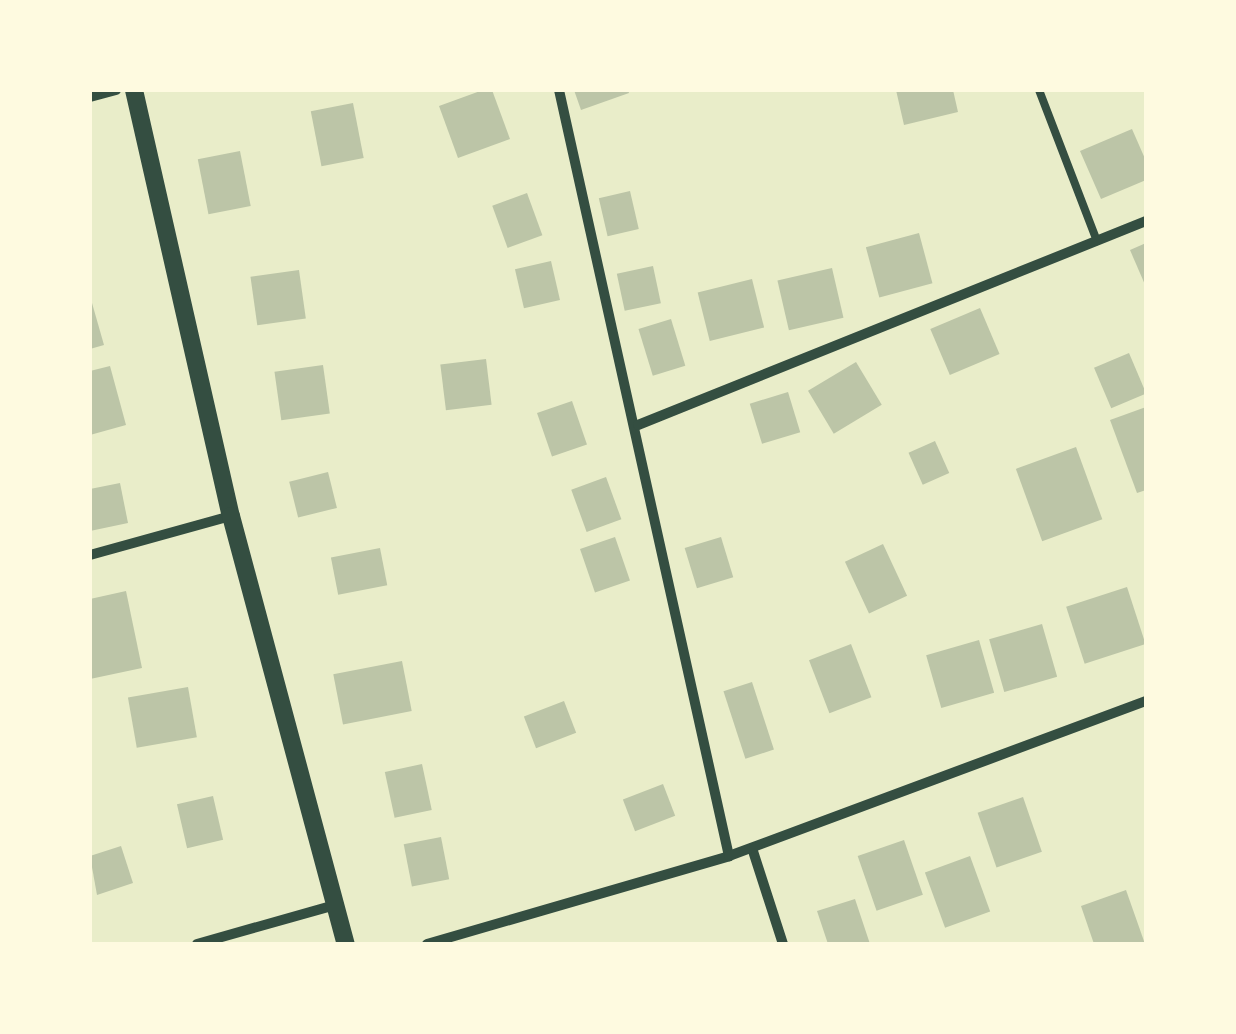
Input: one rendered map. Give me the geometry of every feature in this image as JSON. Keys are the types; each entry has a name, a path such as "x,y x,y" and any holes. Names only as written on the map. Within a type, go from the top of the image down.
{"street":[{"path":"90,98 116,90"},
{"path":"134,90 231,516 346,944"},
{"path":"559,90 638,425 729,856"},
{"path":"638,425 1146,221"},
{"path":"90,556 231,516"},
{"path":"427,944 729,856 1146,701"},
{"path":"752,848 783,944"},
{"path":"197,944 334,905"}],"lane":[{"path":"1039,90 1096,241"}],"building":[{"path":"492,90 510,139 458,158 439,106"},
{"path":"574,90 628,90 629,93 581,110"},
{"path":"896,90 953,90 958,112 904,125"},
{"path":"353,103 364,158 321,166 311,111"},
{"path":"1132,129 1146,161 1146,180 1101,199 1080,151"},
{"path":"240,151 251,206 208,214 198,159"},
{"path":"630,191 639,229 608,236 599,198"},
{"path":"527,193 542,235 508,248 492,206"},
{"path":"919,233 932,283 879,297 866,247"},
{"path":"1146,243 1146,287 1130,250"},
{"path":"551,261 560,300 524,308 515,269"},
{"path":"653,266 661,303 625,311 617,274"},
{"path":"832,268 843,318 789,330 777,281"},
{"path":"299,270 306,319 257,325 250,277"},
{"path":"752,279 764,328 710,341 698,293"},
{"path":"90,296 104,345 90,349"},
{"path":"980,308 1000,354 950,375 930,329"},
{"path":"671,319 685,366 653,376 638,329"},
{"path":"1129,353 1146,394 1111,408 1094,368"},
{"path":"486,359 492,405 446,410 440,365"},
{"path":"856,362 882,405 834,434 808,391"},
{"path":"323,365 330,414 281,420 274,372"},
{"path":"110,366 126,425 90,435 90,371"},
{"path":"788,392 800,432 762,444 750,404"},
{"path":"572,401 587,444 552,457 537,413"},
{"path":"1146,407 1146,490 1137,493 1110,420"},
{"path":"935,441 949,473 923,485 909,453"},
{"path":"1076,447 1102,519 1042,541 1016,469"},
{"path":"328,472 337,508 298,518 289,482"},
{"path":"606,477 621,519 587,532 571,490"},
{"path":"120,483 128,523 90,531 90,489"},
{"path":"615,537 630,580 595,593 580,549"},
{"path":"721,537 733,577 697,588 685,548"},
{"path":"883,544 907,596 869,613 845,562"},
{"path":"380,548 387,585 338,595 331,558"},
{"path":"1127,587 1146,644 1085,664 1066,607"},
{"path":"126,591 142,668 90,679 90,599"},
{"path":"1042,624 1057,677 1004,692 989,639"},
{"path":"979,640 994,693 941,708 926,655"},
{"path":"851,644 871,697 829,713 809,660"},
{"path":"402,661 412,711 343,724 333,674"},
{"path":"752,682 774,750 745,759 723,691"},
{"path":"188,687 197,737 137,748 128,698"},
{"path":"564,701 576,733 536,748 524,716"},
{"path":"422,764 432,810 395,818 385,772"},
{"path":"663,784 675,816 635,831 623,799"},
{"path":"213,796 223,840 187,848 177,804"},
{"path":"1023,797 1042,852 996,867 978,813"},
{"path":"441,837 449,879 412,886 404,844"},
{"path":"904,840 923,895 877,911 858,856"},
{"path":"121,846 133,883 97,895 90,856"},
{"path":"970,856 990,911 945,928 925,872"},
{"path":"1126,890 1145,944 1094,944 1081,906"},
{"path":"855,899 870,944 828,944 817,911"}]}
